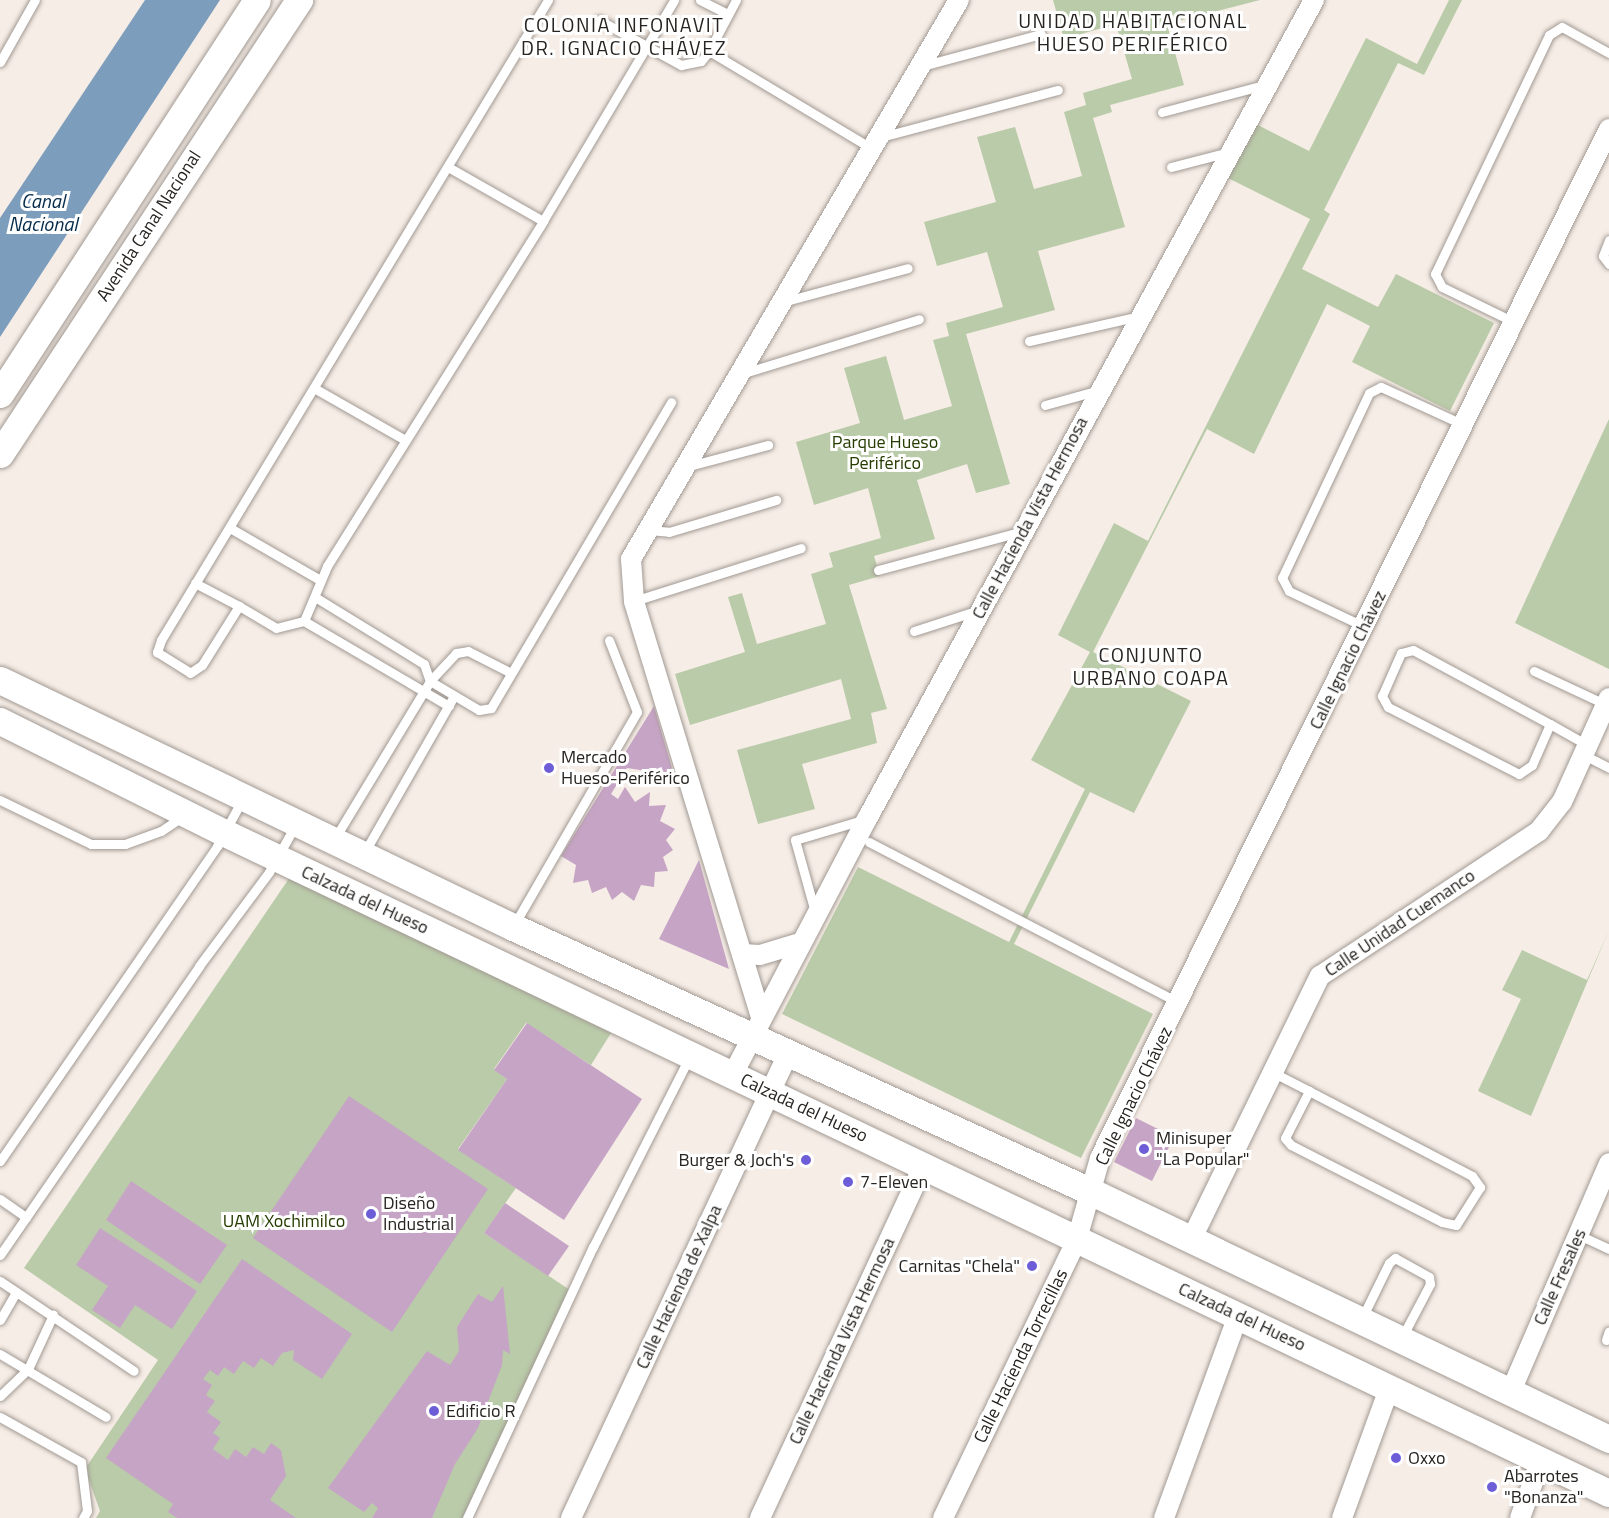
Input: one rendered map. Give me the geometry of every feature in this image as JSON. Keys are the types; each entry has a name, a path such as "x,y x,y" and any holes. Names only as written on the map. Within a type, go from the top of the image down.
{"main road":[{"name":"Avenida Canal Nacional","path":"0,394 257,0"},
{"name":"Avenida Canal Nacional","path":"0,454 299,0"},
{"path":"0,680 513,927 755,1028 787,1056 1091,1192 1609,1439"},
{"name":"Calzada del Hueso","path":"0,721 277,858 1238,1316 1390,1386 1609,1493"}],"street":[{"path":"755,1028 742,954 634,601 632,559 646,530 737,374 959,0"},
{"name":"Calle Hacienda Vista Hermosa","path":"733,1074 755,1028 867,819 1314,0"},
{"name":"Calle Ignacio Chávez","path":"1091,1192 1100,1158 1180,1003 1462,424 1609,129"},
{"name":"Calle Unidad Cuemanco","path":"1191,1240 1320,976 1539,831 1562,802 1608,703"},
{"path":"742,954 760,955 800,943"},
{"name":"Calle Hacienda de Xalpa","path":"571,1518 787,1056"},
{"name":"Calle Fresales","path":"1511,1391 1609,1163"},
{"name":"Calle Hacienda Vista Hermosa","path":"760,1518 924,1165"},
{"name":"Calle Hacienda Torrecillas","path":"943,1518 1077,1239 1091,1192"},
{"path":"1164,1518 1238,1316"},
{"path":"1342,1518 1390,1386"},
{"path":"1520,1518 1541,1460"}],"lane":[{"path":"0,62 35,0"},
{"path":"238,606 202,665 190,673 157,652 195,583 548,0"},
{"path":"304,621 320,580 543,221 674,0"},
{"path":"700,0 728,14"},
{"path":"599,20 681,65 701,61 709,51 736,0"},
{"path":"1514,322 1442,287 1435,274 1549,34 1562,27 1609,53"},
{"path":"917,68 1041,34"},
{"path":"709,51 874,143 1058,90"},
{"path":"1162,112 1267,84"},
{"path":"1171,167 1229,152"},
{"path":"448,168 543,221"},
{"path":"1609,240 1603,256 1609,264"},
{"path":"780,302 908,268"},
{"path":"1029,341 1140,316"},
{"path":"737,374 919,319"},
{"path":"1365,627 1289,591 1282,578 1369,393 1381,387 1462,424"},
{"path":"314,388 405,440"},
{"path":"1045,405 1100,390"},
{"path":"315,597 424,664 430,681 454,696 486,711 511,673 671,402"},
{"path":"683,468 768,445"},
{"path":"646,530 669,532 776,500"},
{"path":"230,528 320,580"},
{"path":"878,570 1023,531"},
{"path":"634,601 801,548"},
{"path":"195,583 276,628 304,621 449,706"},
{"path":"914,632 981,610"},
{"path":"513,927 637,712 609,640"},
{"path":"333,841 430,681 456,653 468,651 511,673"},
{"path":"1550,724 1532,765 1519,774 1388,707 1382,696 1401,653 1413,651 1550,724 1609,768"},
{"path":"1534,671 1608,703"},
{"path":"363,855 454,696"},
{"path":"0,1161 225,833 243,797"},
{"path":"0,800 91,844 125,844 161,831 186,814"},
{"path":"816,914 795,840 867,819"},
{"path":"1,1254 277,858 296,823"},
{"path":"868,842 1180,1003"},
{"path":"467,1518 593,1248 692,1054"},
{"path":"1274,1073 1309,1091 1472,1176 1480,1187 1456,1225 1442,1222 1291,1145 1285,1138 1309,1091"},
{"path":"0,1199 26,1217"},
{"path":"1579,1235 1609,1249"},
{"path":"1361,1319 1389,1263 1395,1258 1429,1277 1430,1284 1401,1339"},
{"path":"0,1281 134,1371"},
{"path":"0,1320 16,1292"},
{"path":"0,1395 28,1369 53,1315"},
{"path":"0,1354 106,1417"},
{"path":"0,1417 81,1462 87,1489 87,1511 83,1518"}],"green space":[{"name":"Parque Hueso Periférico","path":"1053,0 1260,0 1167,24 1184,85 1110,105 1112,112 1093,118 1125,227 1038,251 1055,310 966,334 1010,484 976,493 967,464 917,480 935,539 874,556 880,576 849,585 887,709 871,713 877,743 802,764 815,809 758,824 737,750 851,719 841,679 690,725 675,674 745,652 728,597 742,593 757,644 826,624 811,574 833,567 829,553 881,538 868,488 814,505 796,442 860,423 844,368 886,356 904,420 952,406 933,340 949,336 946,323 1003,307 987,252 937,266 924,222 996,202 977,137 1015,127 1034,189 1082,176 1064,112 1086,105 1083,93 1132,79 1116,24 1064,39"},
{"path":"1449,0 1462,0 1424,75 1398,63 1324,210 1330,214 1302,269 1378,307 1396,274 1494,323 1450,411 1352,362 1370,326 1327,304 1254,454 1207,429 1093,652 1191,701 1134,813 1090,792 1014,944 1153,1014 1081,1158 782,1014 858,867 1009,942 1085,789 1031,760 1090,652 1058,635 1114,523 1148,541 1310,219 1226,177 1256,124 1309,151 1366,38 1417,64"},
{"path":"1609,419 1609,669 1515,623"},
{"name":"UAM Xochimilco","path":"290,877 611,1033 591,1065 526,1023 494,1069 507,1079 458,1149 516,1188 484,1233 570,1290 465,1518 96,1518 100,1511 85,1469 158,1360 24,1268"},
{"path":"1609,930 1531,1116 1478,1091 1521,999 1502,990 1522,950 1587,980"}],"water":[{"name":"Canal Nacional","path":"145,0 220,0 0,337 0,218"}],"building":[{"path":"654,706 672,768 666,774 627,768 611,794 618,799 625,787 635,802 650,792 649,806 666,805 660,821 675,829 666,840 673,850 663,857 668,871 655,872 654,887 641,885 634,901 622,892 612,900 606,887 592,893 588,880 573,883 576,865 561,856"},
{"path":"699,860 729,969 659,939"},
{"path":"527,1023 642,1099 564,1220 458,1150 507,1079 494,1070"},
{"name":"Diseño Industrial","path":"349,1096 488,1189 392,1332 253,1238"},
{"name":"Minisuper \"La Popular\"","path":"1136,1118 1174,1137 1152,1181 1114,1162"},
{"path":"131,1181 227,1245 200,1284 106,1220"},
{"path":"505,1203 569,1246 548,1276 484,1233"},
{"path":"100,1228 197,1291 172,1329 135,1305 120,1328 92,1310 108,1286 76,1265"},
{"path":"242,1259 352,1334 322,1379 293,1360 294,1350 282,1353 273,1366 261,1358 254,1368 243,1361 234,1374 224,1367 218,1376 210,1370 203,1379 212,1385 206,1395 215,1401 207,1412 221,1422 213,1433 220,1438 213,1449 228,1460 235,1449 246,1457 253,1447 264,1454 271,1443 281,1450 286,1476 270,1500 296,1518 177,1518 168,1512 173,1504 106,1458"},
{"name":"Edificio R","path":"503,1286 510,1354 503,1350 502,1365 478,1428 455,1464 432,1518 372,1518 378,1508 372,1503 364,1512 328,1488 427,1351 450,1365 459,1351 457,1327 478,1294 492,1302"}],"place":[{"name":"Mercado Hueso-Periférico","path":"549,768"},
{"name":"Minisuper \"La Popular\"","path":"1144,1149"},
{"name":"Burger & Joch's","path":"806,1160"},
{"name":"7-Eleven","path":"848,1182"},
{"name":"Diseño Industrial","path":"371,1214"},
{"name":"Carnitas \"Chela\"","path":"1032,1266"},
{"name":"Edificio R","path":"434,1411"},
{"name":"Oxxo","path":"1396,1458"},
{"name":"Abarrotes \"Bonanza\"","path":"1492,1487"}],"district":[{"name":"UNIDAD HABITACIONAL HUESO PERIFÉRICO","path":"1133,32"},
{"name":"COLONIA INFONAVIT DR. IGNACIO CHÁVEZ","path":"624,36"},
{"name":"CONJUNTO URBANO COAPA","path":"1151,666"}]}
